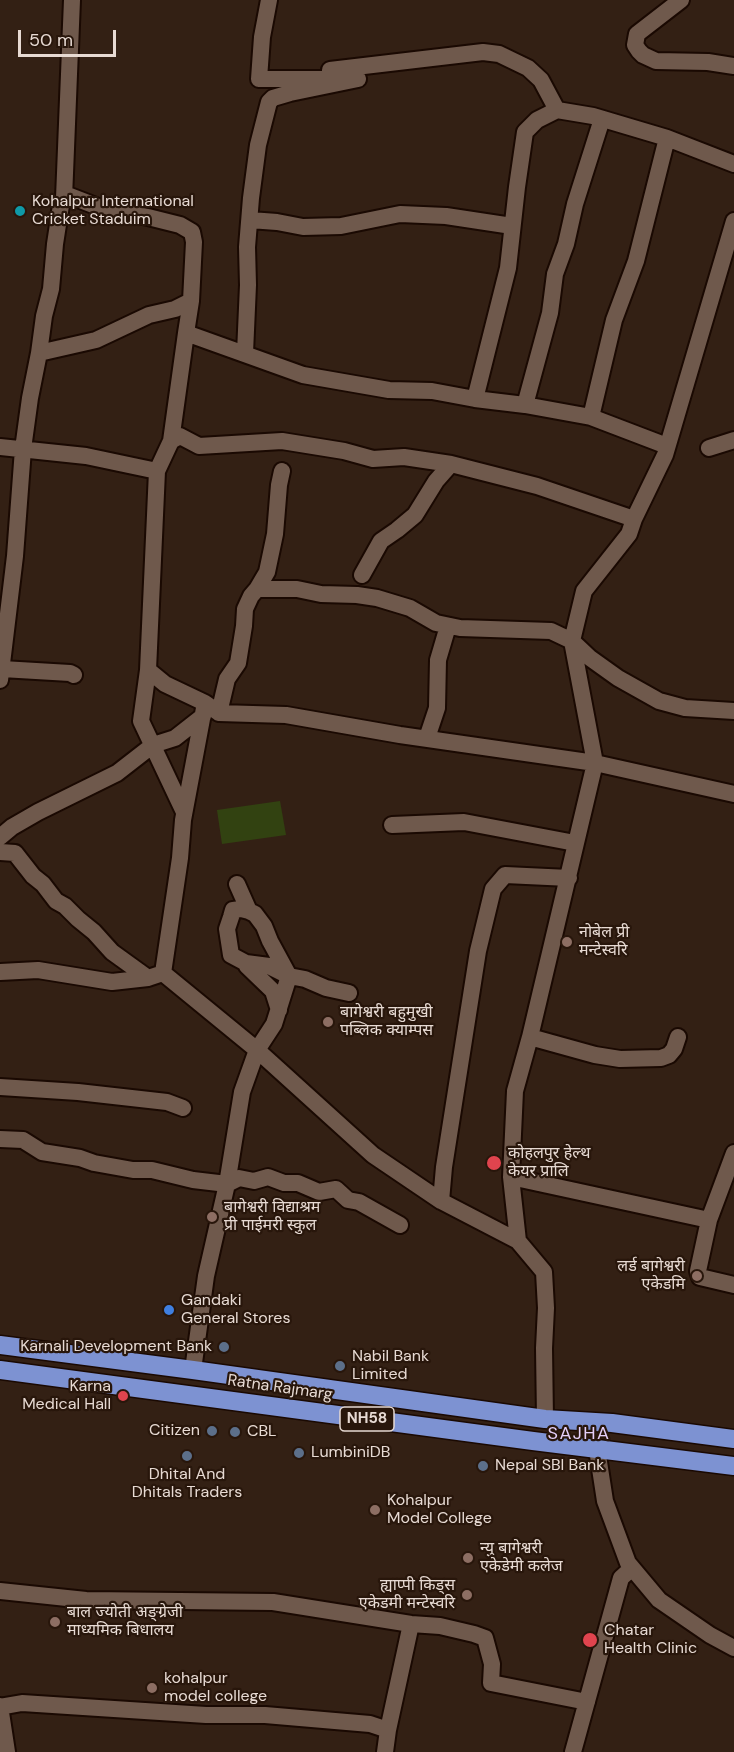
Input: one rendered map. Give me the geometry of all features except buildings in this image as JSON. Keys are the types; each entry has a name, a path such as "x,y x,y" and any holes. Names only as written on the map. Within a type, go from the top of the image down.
{"highway":[{"name":"Ratna Rajmarg","path":"0,1345 545,1419 612,1423 734,1439"},
{"name":"Ratna Rajmarg","path":"0,1370 734,1466"}],"street":[{"path":"72,0 64,198 55,244 51,289 44,316 23,449 15,556 1,675 70,673 74,675"},
{"path":"260,79 262,37 269,0"},
{"path":"681,0 638,34 635,45 639,51 656,61 708,62 734,66"},
{"path":"260,79 483,52 500,54 528,68 541,80 557,110"},
{"path":"244,353 248,285 247,247 254,169 269,102 273,98 291,93 358,79 260,79"},
{"path":"475,399 508,268 525,132 537,120 557,110 602,119 667,138 734,164"},
{"path":"525,405 550,314 555,274 566,244 575,204 602,119"},
{"path":"591,417 614,320 636,261 667,138"},
{"path":"64,198 70,196 101,208 180,225 192,232 194,242 191,301 171,441 157,471 148,670 141,721 184,812"},
{"path":"250,220 303,227 341,226 400,214 446,216 512,226"},
{"path":"518,1241 511,1177 515,1091 569,878 575,843 595,763 572,641 584,591 629,534 665,455 734,221"},
{"path":"39,353 96,340 149,315 176,309 191,301"},
{"path":"186,333 303,375 389,390 432,391 591,417 667,446"},
{"path":"709,448 731,434"},
{"path":"171,441 180,436 199,446 282,441 344,451 373,459 404,457 451,464 537,486 634,519"},
{"path":"0,447 86,456 157,471"},
{"path":"362,575 381,540 415,515 436,481 451,464"},
{"path":"155,975 184,812 209,711 238,663 245,609 267,572 275,534 282,471"},
{"path":"257,589 297,588 321,594 377,598 410,608 436,624 460,628 551,631 572,641 590,658 618,678 659,701 685,708 734,711"},
{"path":"427,738 437,708 438,660 448,626"},
{"path":"148,670 165,684 209,711 286,715 400,735 595,763 734,794"},
{"path":"0,837 38,812 117,773 153,745 175,738 209,711"},
{"path":"392,825 464,822 575,843"},
{"path":"0,852 15,853 56,901 65,906 94,932 112,952 155,975 257,1050 373,1155 441,1201 518,1241 544,1272 545,1419"},
{"path":"441,1201 444,1167 478,951 493,889 505,874 569,878"},
{"path":"237,884 249,911"},
{"path":"193,1370 206,1276 227,1184 242,1092 257,1050 274,1024 289,976 264,926 255,914 241,909 233,910 227,929 231,955 246,963 268,966 289,976 349,993"},
{"path":"246,963 273,992 279,1010"},
{"path":"0,972 38,970 112,982 155,975"},
{"path":"530,1037 595,1055 620,1059 661,1058 669,1055 678,1037"},
{"path":"0,1087 100,1094 167,1102 183,1108"},
{"path":"0,1139 23,1140 42,1152 80,1158 94,1163 133,1170 152,1170 194,1180 227,1184 239,1178 254,1181 268,1177 284,1184 298,1184 320,1192 336,1189 348,1200 359,1202 400,1225"},
{"path":"733,1160 710,1220 698,1271 700,1276 734,1286"},
{"path":"511,1177 710,1220"},
{"path":"597,1449 605,1501 628,1563 659,1600 710,1635 734,1648"},
{"path":"573,1752 621,1578 632,1568"},
{"path":"0,1591 86,1600 273,1602 411,1624 440,1626 486,1638 492,1664 491,1683 587,1702"},
{"path":"385,1752 411,1624"},
{"path":"7,1752 0,1707 22,1703 206,1715 265,1715 370,1724 388,1731"}],"green space":[{"path":"280,801 286,835 222,844 217,810"}],"place":[{"name":"Kohalpur International Cricket Staduim","path":"20,211"},
{"name":"नोबेल प्री मन्टेस्वरि","path":"567,942"},
{"name":"बागेश्वरी बहुमुखी पब्लिक क्याम्पस","path":"328,1022"},
{"name":"कोहलपुर हेल्थ केयर प्रालि","path":"494,1163"},
{"name":"बागेश्वरी विद्याश्रम प्री पाईमरी स्कुल","path":"212,1217"},
{"name":"लर्ड बागेश्वरी एकेडमि","path":"697,1276"},
{"name":"Gandaki General Stores","path":"169,1310"},
{"name":"Karnali Development Bank","path":"224,1347"},
{"name":"Nabil Bank Limited","path":"340,1366"},
{"name":"Karna Medical Hall","path":"123,1396"},
{"name":"Citizen","path":"212,1431"},
{"name":"CBL","path":"235,1432"},
{"name":"LumbiniDB","path":"299,1453"},
{"name":"Dhital And Dhitals Traders","path":"187,1456"},
{"name":"Nepal SBI Bank","path":"483,1466"},
{"name":"Kohalpur Model College","path":"375,1510"},
{"name":"न्यु बागेश्वरी एकेडेमी कलेज","path":"468,1558"},
{"name":"ह्याप्पी किड्स एकेडमी मन्टेस्वरि","path":"467,1595"},
{"name":"बाल ज्योती अङ्ग्रेजी माध्यमिक बिधालय","path":"55,1622"},
{"name":"Chatar Health Clinic","path":"590,1640"},
{"name":"kohalpur model college","path":"152,1688"}],"district":[{"name":"SAJHA","path":"579,1434"}]}
